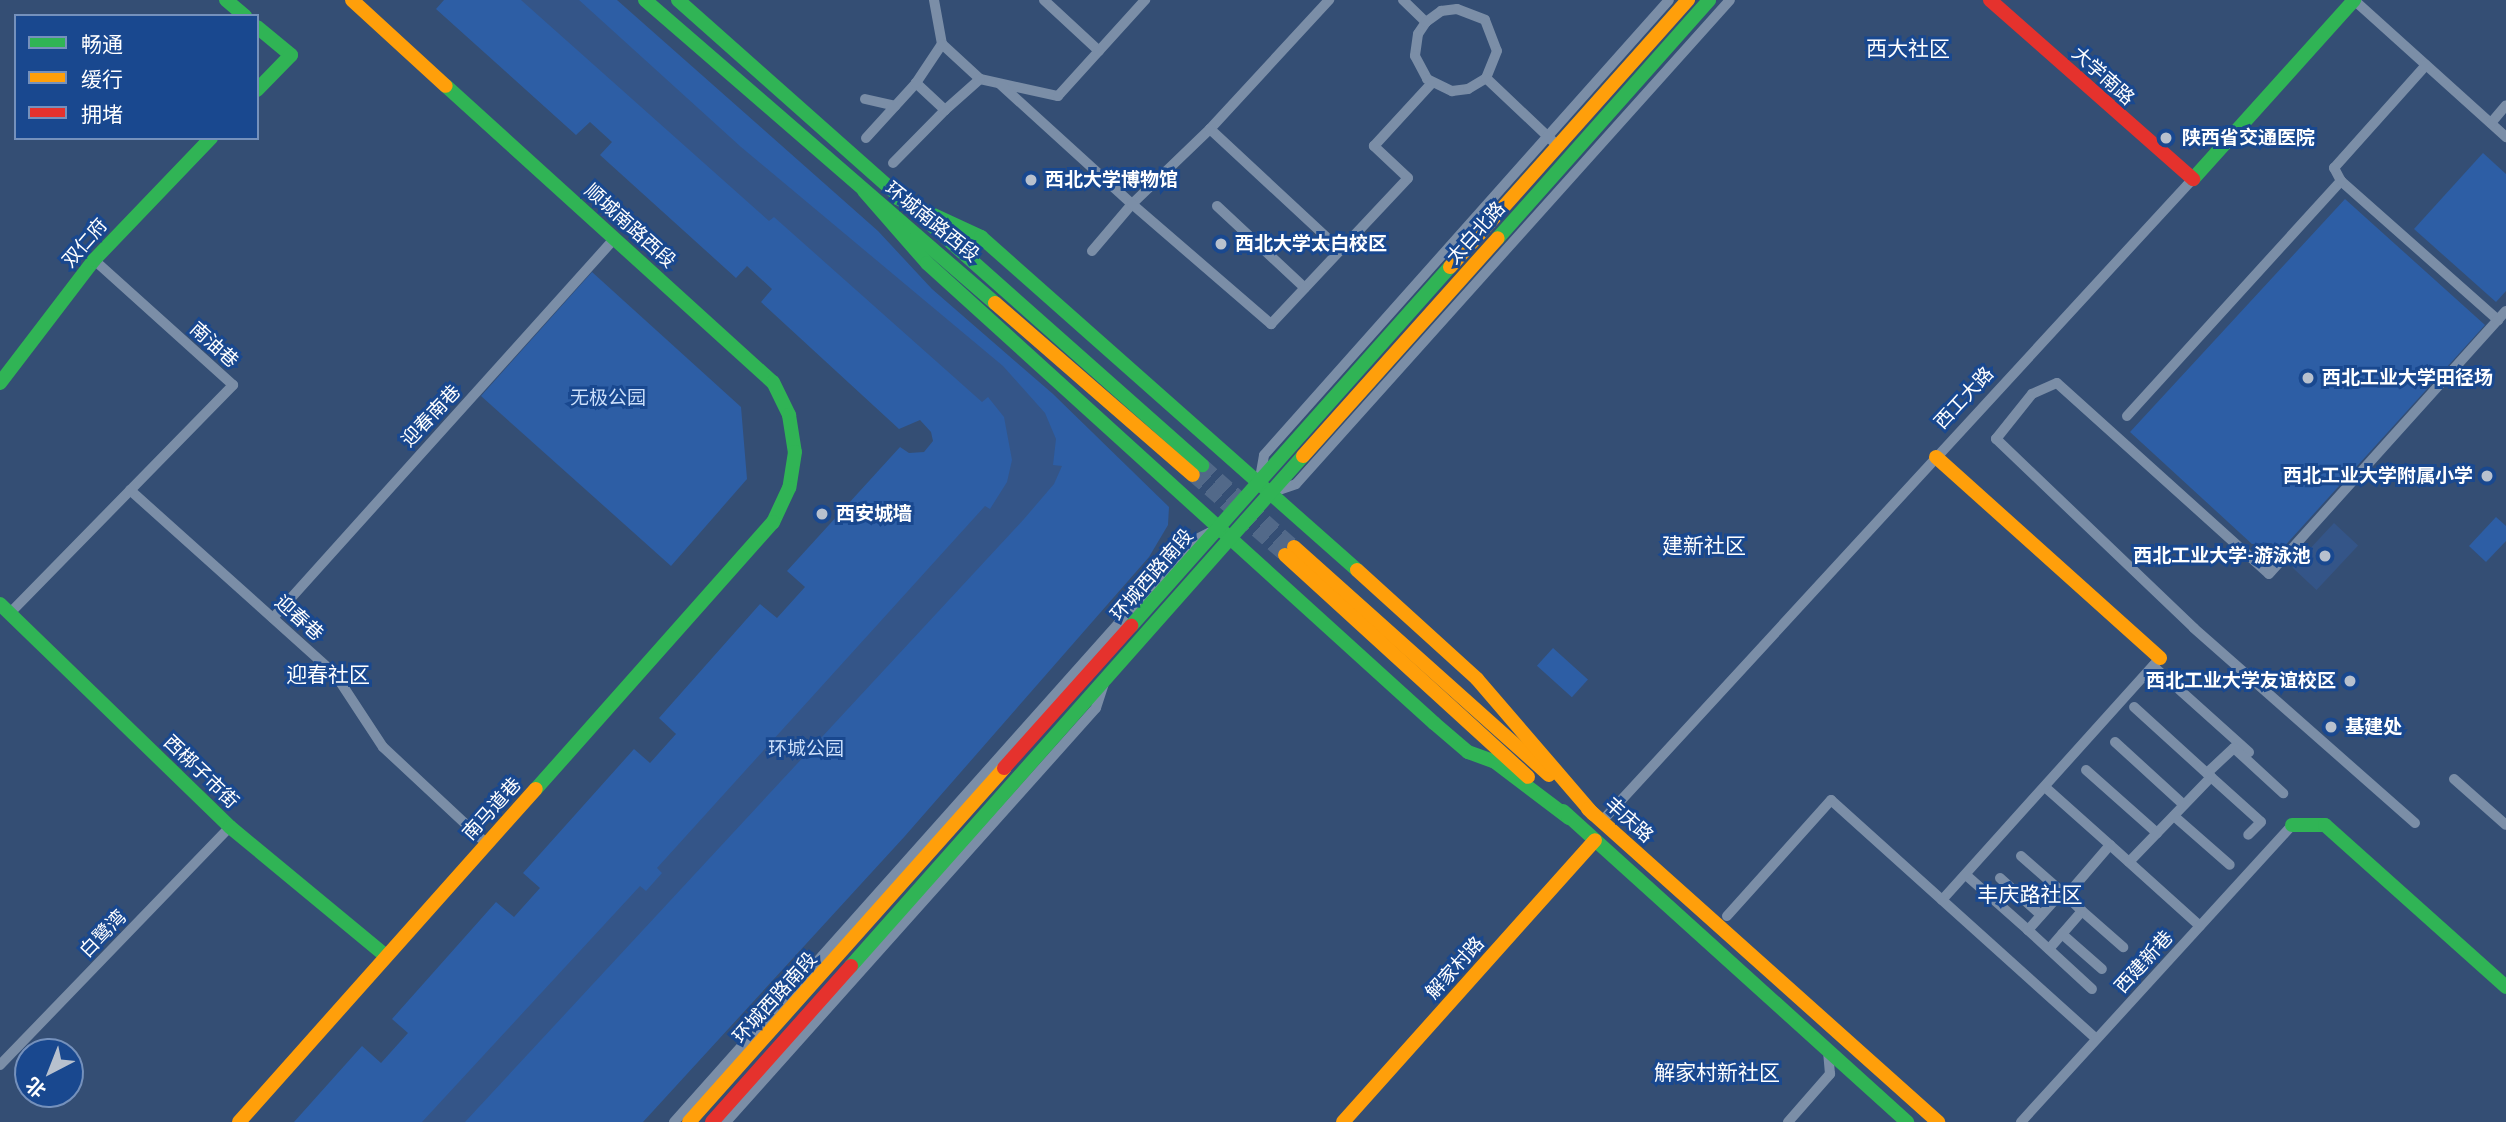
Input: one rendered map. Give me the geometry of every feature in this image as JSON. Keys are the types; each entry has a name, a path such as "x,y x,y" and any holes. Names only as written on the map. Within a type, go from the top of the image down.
{"main road":[{"path":"226,0 243,14"},
{"name":"顺城南路西段","path":"352,0 773,382 789,415 794,452 789,488 773,522"},
{"name":"环城南路西段","path":"645,0 863,191 949,259 1198,470 678,0"},
{"name":"太白北路","path":"1217,529 1553,141 1688,0"},
{"name":"太白北路","path":"1273,492 1709,0"},
{"name":"大学南路","path":"1990,0 2190,181"},
{"name":"西工大路","path":"2190,181 2354,0"},
{"path":"259,29 290,55 259,88"},
{"name":"双仁府","path":"0,383 94,260 209,140"},
{"path":"863,191 927,264 1230,541 1468,752 1495,762 1569,817"},
{"path":"897,198 981,237 1273,492 1477,679 1597,818"},
{"path":"1936,457 2156,662"},
{"name":"环城西路南段","path":"712,1122 1273,492"},
{"name":"南马道巷","path":"239,1122 773,522"},
{"name":"环城西路南段","path":"689,1122 1060,709 1217,529"},
{"name":"丰庆路","path":"1907,1122 1569,817 1290,551 1597,818 1938,1122"},
{"name":"西梆子市街","path":"5,608 230,827 386,956"},
{"path":"2292,825 2325,825 2506,987"},
{"name":"解家村路","path":"1343,1122 1595,840"}],"street":[{"path":"934,0 942,44 980,79 1058,96 1145,0"},
{"path":"1044,0 1098,51"},
{"path":"1092,251 1132,204 1210,130 1329,0"},
{"path":"1403,0 1426,22"},
{"path":"1486,78 1553,141 1669,0"},
{"path":"1273,492 1296,484 1730,0"},
{"path":"2354,0 2506,136"},
{"path":"2366,10 2375,0"},
{"path":"1457,9 1485,20 1497,51 1486,78 1460,90 1432,83 1415,56 1416,41 1426,22 1441,11 1457,9"},
{"path":"866,138 916,83 942,44"},
{"path":"2426,65 2334,168 2341,181 2498,320"},
{"path":"893,163 980,79"},
{"path":"916,83 945,110"},
{"path":"1000,84 1132,204 1271,324 1408,178 1374,146 1432,83"},
{"path":"865,99 895,106"},
{"path":"2491,123 2506,105"},
{"path":"1210,130 1340,250"},
{"name":"西工大路","path":"1597,818 1936,457 2190,181"},
{"path":"2127,416 2341,181"},
{"path":"1217,206 1306,288"},
{"name":"迎春南巷","path":"273,618 615,238"},
{"name":"南油巷","path":"94,260 233,385 130,490"},
{"path":"2415,823 2194,628 1996,439 2032,394 2057,383 2269,573 2506,311"},
{"path":"5,608 130,490"},
{"name":"迎春巷","path":"130,490 335,674 383,747 487,844"},
{"name":"环城西路南段","path":"674,1122 1191,542 1217,529"},
{"path":"1942,900 2156,662 2249,752"},
{"path":"1060,709 1070,677"},
{"name":"环城西路南段","path":"726,1122 1096,708 1106,678"},
{"path":"2133,707 2261,822 2248,835"},
{"path":"2115,741 2184,805"},
{"path":"2129,863 2234,748 2283,793"},
{"path":"2086,770 2157,833"},
{"path":"2454,779 2506,825"},
{"path":"2045,787 2200,926"},
{"path":"1727,916 1830,800 2096,1040"},
{"path":"2174,816 2230,865"},
{"name":"西建新巷","path":"2021,1122 2292,825"},
{"name":"白鹭湾","path":"0,1065 230,827"},
{"path":"2028,930 2110,845"},
{"path":"2021,856 2123,947"},
{"path":"1966,874 2092,989"},
{"path":"2000,878 2041,915"},
{"path":"2049,949 2082,911"},
{"path":"2062,934 2102,969"},
{"path":"1788,1122 1830,1074 1828,1051"}],"green space":[{"name":"环城公园","path":"444,0 617,0 878,231 932,289 1053,394 1169,507 1168,525 1149,557 905,836 643,1122 294,1122 362,1046 381,1063 408,1033 392,1019 496,902 514,917 540,888 523,873 634,749 650,763 676,734 659,718 760,604 777,618 805,587 787,571 900,447 909,453 924,452 933,441 931,432 920,420 899,429 761,302 772,289 747,266 736,278 600,155 612,142 590,122 576,135 436,9"},
{"path":"2483,153 2506,174 2506,291 2496,302 2414,229"},
{"name":"西北工业大学田径场","path":"2345,199 2485,325 2280,551 2271,543 2252,544 2130,432"},
{"name":"无极公园","path":"592,272 741,407 747,479 671,566 481,396"},
{"path":"2496,517 2506,526 2506,541 2486,562 2469,546"},
{"path":"1553,648 1588,679 1572,697 1537,666"}],"shaded area":[{"path":"521,0 579,0 741,147 1003,366 1045,413 1056,439 1053,465 1062,466 1054,484 1024,519 465,1122 422,1122 640,886 646,891 662,873 657,868 985,506 990,509 1007,482 1012,460 1004,417 988,397 982,402 774,217 769,221"},
{"name":"西北工业大学-游泳池","path":"2334,523 2358,546 2317,590 2292,568"}],"tunnel":[{"path":"1202,465 1294,547"},
{"path":"1193,475 1285,555"}],"traffic: fast":[{"path":"226,0 243,14"},
{"path":"645,0 995,303"},
{"path":"678,0 1202,465"},
{"path":"1498,238 1709,0"},
{"path":"2193,179 2354,0"},
{"path":"259,29 291,55 259,88"},
{"path":"446,86 773,382 789,415 795,452 789,488 773,522 536,789"},
{"path":"0,383 94,260 209,140"},
{"path":"864,191 927,263 1434,723 1468,752 1495,762 1569,818"},
{"path":"897,198 981,237 1357,570"},
{"path":"1131,626 1450,267"},
{"path":"851,966 1303,456"},
{"path":"0,604 230,827 386,956"},
{"path":"1563,811 1907,1122"},
{"path":"2292,825 2325,825 2506,987"}],"traffic: slow":[{"path":"352,0 446,86"},
{"path":"1450,267 1688,0"},
{"path":"1303,456 1498,238"},
{"path":"995,303 1193,475"},
{"path":"1936,457 2160,658"},
{"path":"1294,547 1549,775"},
{"path":"1285,555 1528,777"},
{"path":"1357,570 1477,679 1593,814"},
{"path":"689,1122 1004,768"},
{"path":"239,1122 536,789"},
{"path":"1588,809 1938,1122"},
{"path":"1343,1122 1595,840"}],"traffic: jam":[{"path":"1990,0 2193,179"},
{"path":"1004,768 1131,626"},
{"path":"712,1122 851,966"}],"place":[{"name":"陕西省交通医院","path":"2166,138"},
{"name":"西北大学博物馆","path":"1031,180"},
{"name":"西北大学太白校区","path":"1221,244"},
{"name":"西北工业大学田径场","path":"2308,378"},
{"name":"西北工业大学附属小学","path":"2487,476"},
{"name":"西安城墙","path":"822,514"},
{"name":"西北工业大学-游泳池","path":"2325,556"},
{"name":"西北工业大学友谊校区","path":"2350,681"},
{"name":"基建处","path":"2331,727"}],"district":[{"name":"西大社区","path":"1908,49"},
{"name":"建新社区","path":"1704,546"},
{"name":"迎春社区","path":"328,675"},
{"name":"丰庆路社区","path":"2030,895"},
{"name":"解家村新社区","path":"1717,1073"}]}
